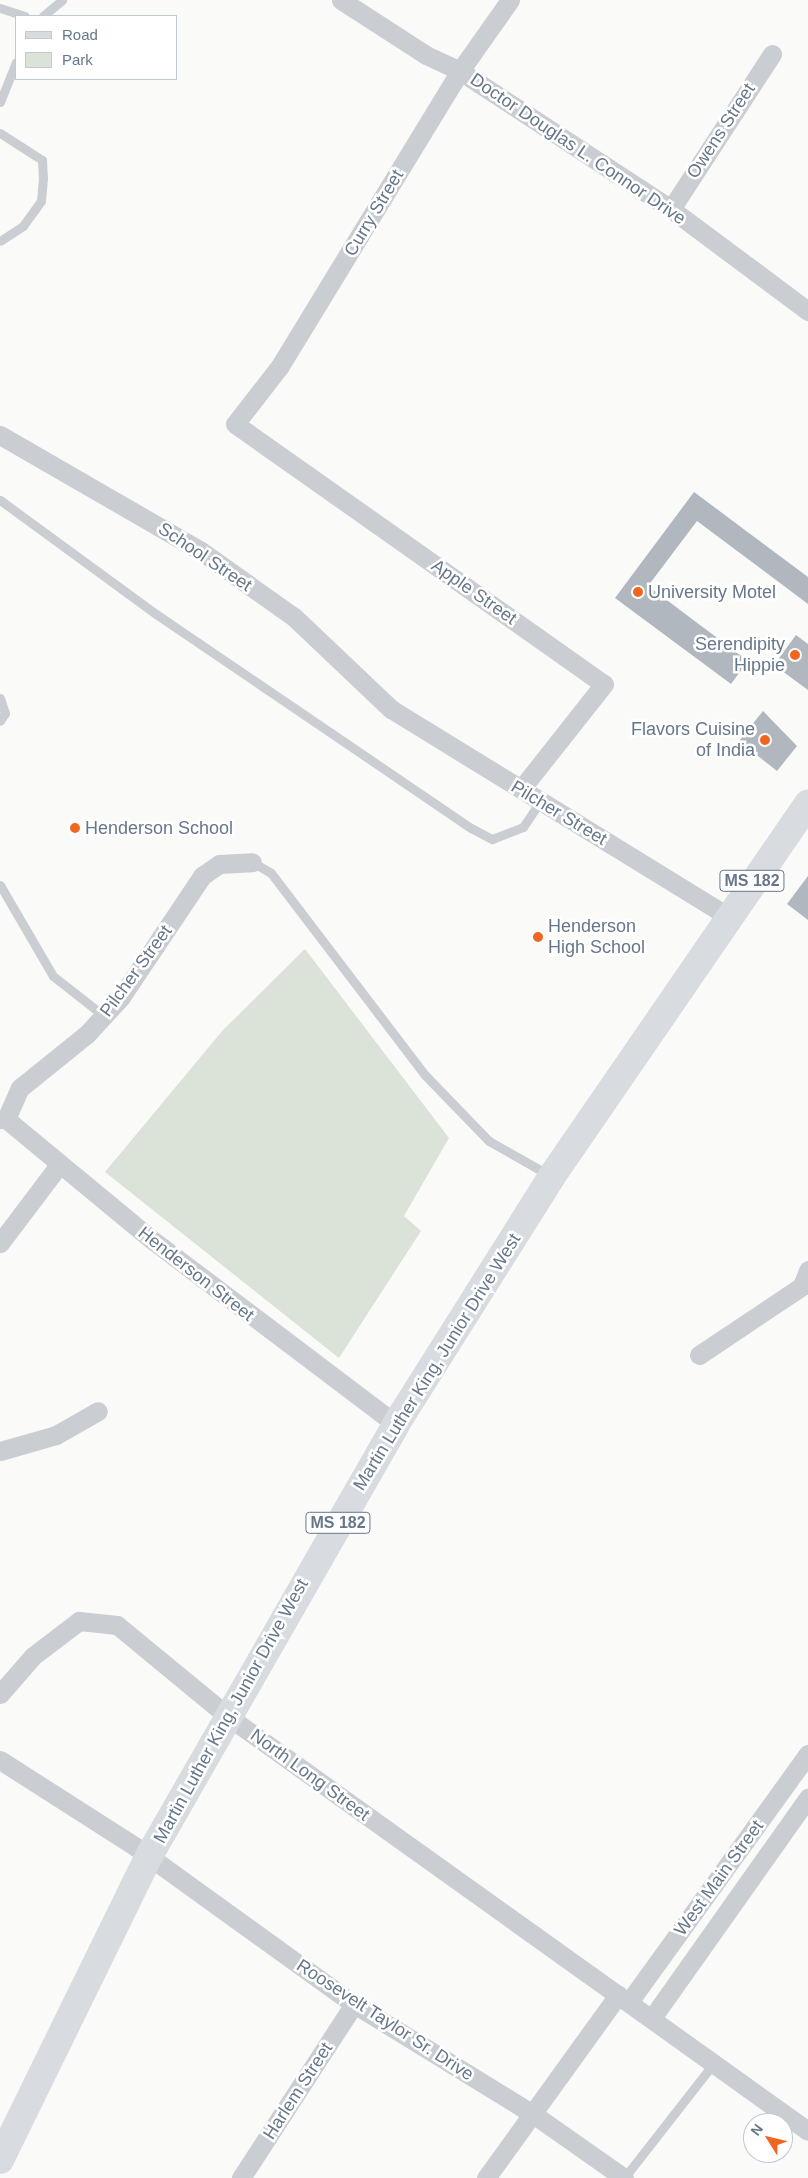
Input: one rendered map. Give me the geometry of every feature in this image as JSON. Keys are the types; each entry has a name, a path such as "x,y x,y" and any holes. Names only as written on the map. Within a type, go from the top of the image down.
{"main road":[{"name":"Martin Luther King, Junior Drive West","path":"0,2160 149,1856 226,1715 396,1424 552,1176 727,916 808,804"}],"street":[{"name":"Doctor Douglas L. Connor Drive","path":"341,0 426,55 460,71 671,209 808,311"},
{"name":"Curry Street","path":"235,424 280,366 460,71 510,0"},
{"name":"Owens Street","path":"671,209 772,54"},
{"name":"Apple Street","path":"235,424 604,684 522,789"},
{"name":"School Street","path":"0,435 201,550 294,617 391,709"},
{"name":"Pilcher Street","path":"391,709 727,916"},
{"name":"Pilcher Street","path":"3,1119 20,1088 104,1016 202,876 219,864 252,862"},
{"name":"Henderson Street","path":"3,1119 286,1344 396,1424"},
{"path":"0,1243 59,1165"},
{"path":"699,1355 802,1286 808,1270"},
{"path":"0,1451 56,1436 98,1411"},
{"name":"North Long Street","path":"0,1694 33,1656 79,1621 117,1625 226,1715 808,2131"},
{"name":"West Main Street","path":"486,2178 808,1754"},
{"name":"Roosevelt Taylor Sr. Drive","path":"0,1760 149,1856 354,2004 533,2114 624,2178"},
{"name":"West Main Street","path":"652,2018 808,1798"},
{"name":"Harlem Street","path":"241,2178 354,2004"}],"lane":[{"path":"45,15 62,0"},
{"path":"0,8 23,15"},
{"path":"0,102 15,64"},
{"path":"0,133 38,156 43,178 41,201 23,226 0,241"},
{"path":"0,500 156,614 471,828 492,839 522,827 541,800"},
{"path":"0,698 5,713 0,722"},
{"path":"252,862 271,873 425,1075 489,1141 552,1176"},
{"path":"0,885 53,976 104,1016"},
{"path":"624,2178 713,2064"}],"green space":[{"path":"305,949 449,1138 404,1216 421,1231 339,1358 105,1172 223,1030"}],"building":[{"name":"University Motel","path":"694,492 808,577 808,604 697,521 648,586 748,661 731,684 615,598"},
{"name":"Serendipity Hippie","path":"796,635 808,644 808,690 774,665"},
{"name":"Flavors Cuisine of India","path":"763,711 797,746 777,771 739,741"},
{"path":"808,876 808,920 787,904"}],"place":[{"name":"University Motel","path":"638,592"},
{"name":"Serendipity Hippie","path":"795,655"},
{"name":"Flavors Cuisine of India","path":"765,740"},
{"name":"Henderson School","path":"75,828"},
{"name":"Henderson High School","path":"538,937"}]}
